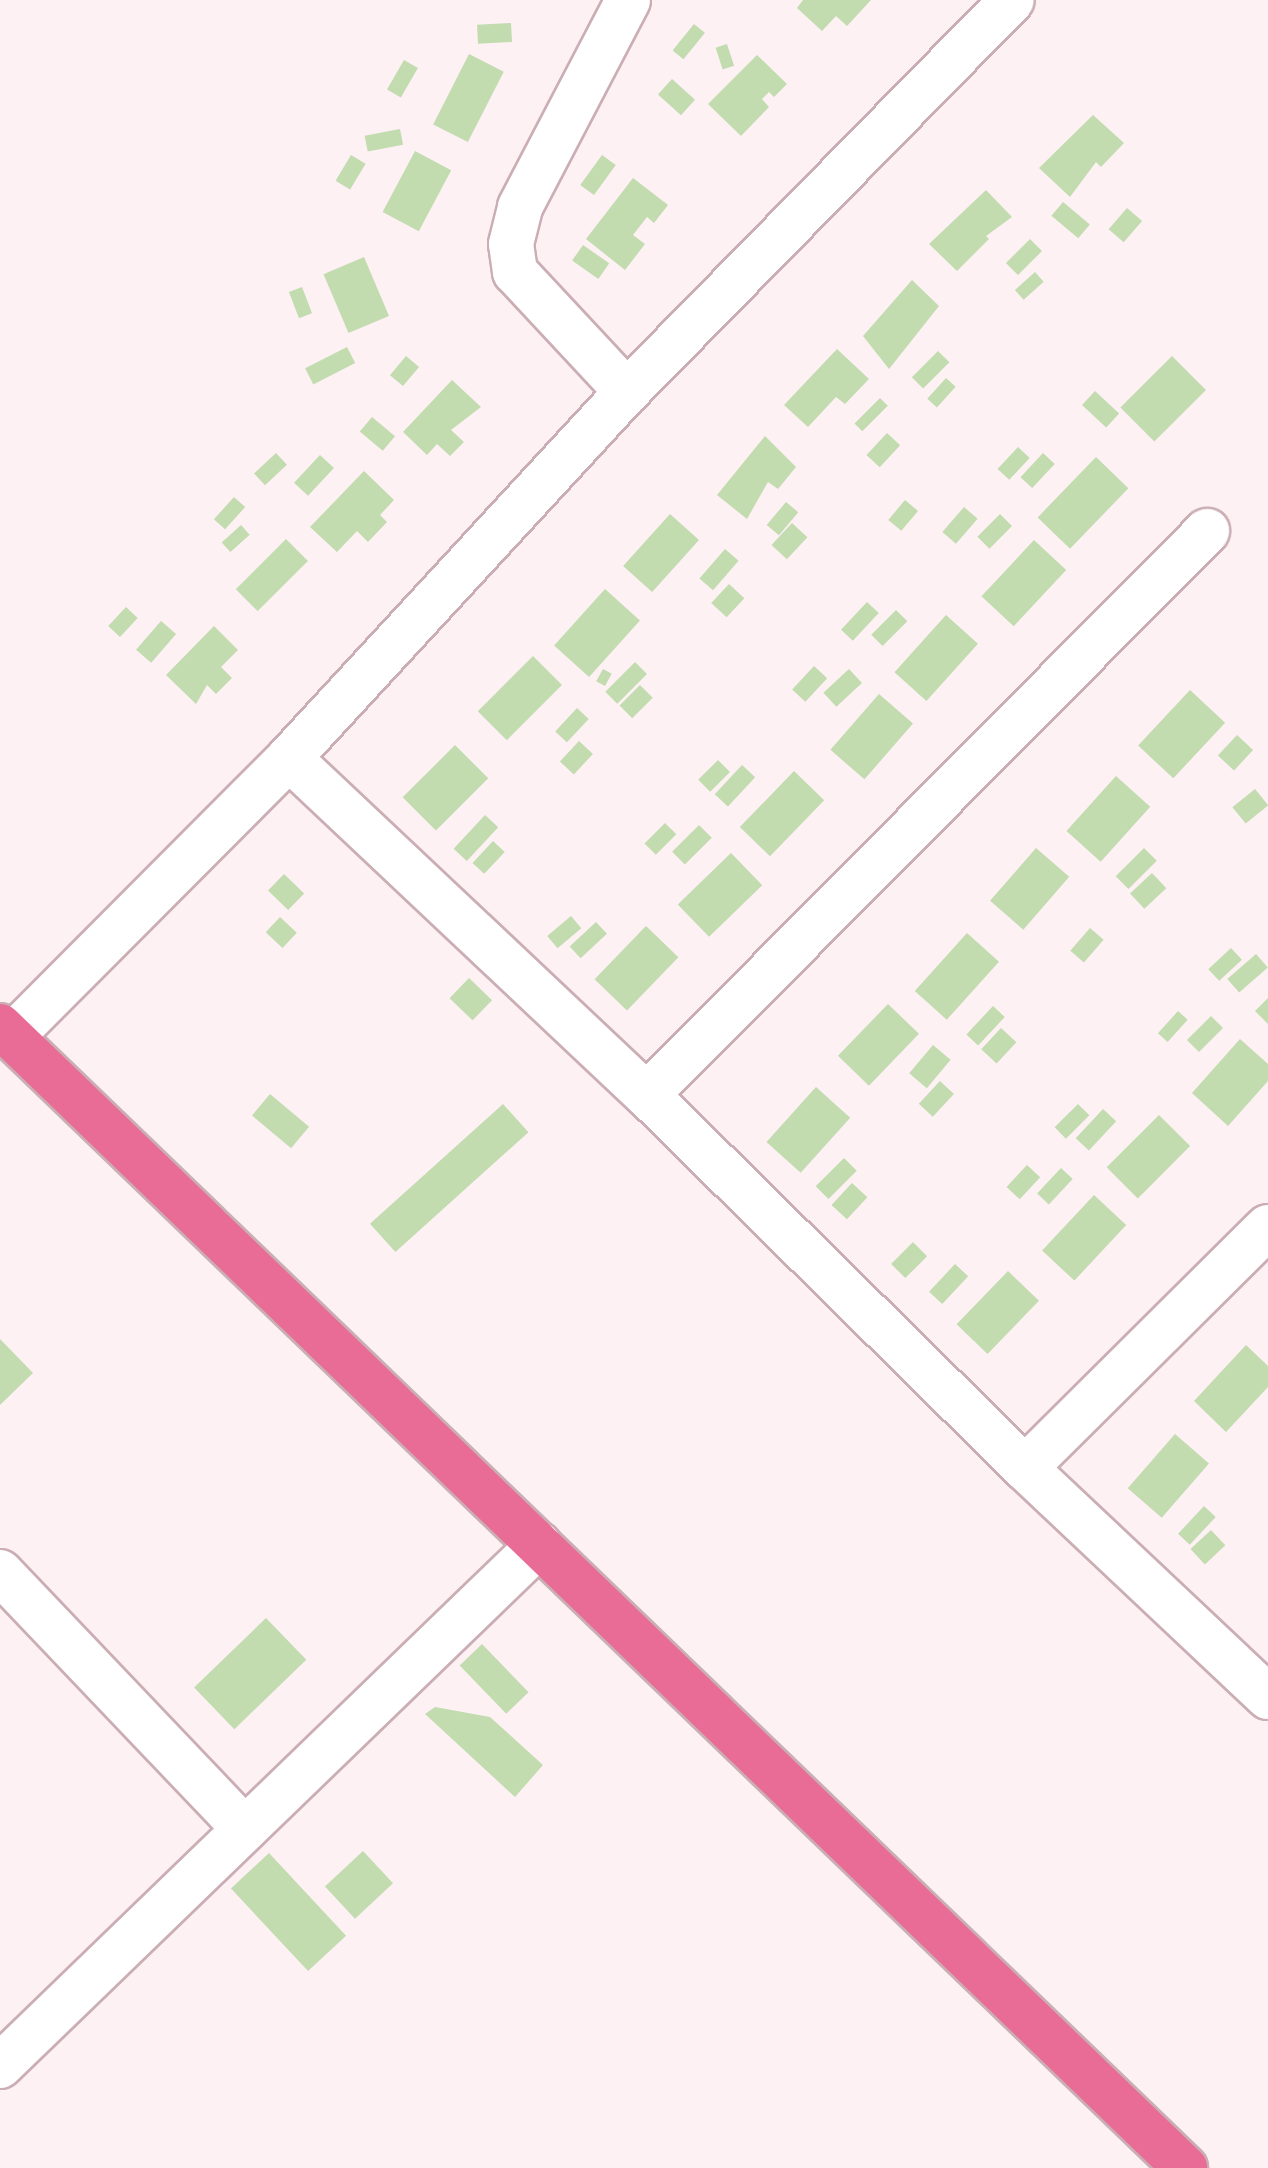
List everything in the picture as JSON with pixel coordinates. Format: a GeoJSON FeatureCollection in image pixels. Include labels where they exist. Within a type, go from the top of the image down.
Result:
{"type":"FeatureCollection","features":[{"type":"Feature","properties":{"kind":"highway"},"geometry":{"type":"LineString","coordinates":[[5,1031],[1185,2168]]}},
{"type":"Feature","properties":{"kind":"street"},"geometry":{"type":"LineString","coordinates":[[627,392],[515,272],[511,244],[520,207],[628,0]]}},
{"type":"Feature","properties":{"kind":"street"},"geometry":{"type":"LineString","coordinates":[[5,1031],[289,758],[627,392],[1012,0]]}},
{"type":"Feature","properties":{"kind":"street"},"geometry":{"type":"LineString","coordinates":[[647,1095],[1207,531]]}},
{"type":"Feature","properties":{"kind":"street"},"geometry":{"type":"LineString","coordinates":[[289,758],[647,1095],[1025,1468],[1268,1697]]}},
{"type":"Feature","properties":{"kind":"street"},"geometry":{"type":"LineString","coordinates":[[1025,1468],[1268,1227]]}},
{"type":"Feature","properties":{"kind":"street"},"geometry":{"type":"LineString","coordinates":[[0,2066],[539,1545]]}},
{"type":"Feature","properties":{"kind":"street"},"geometry":{"type":"LineString","coordinates":[[3,1582],[245,1829]]}},
{"type":"Feature","properties":{"kind":"building"},"geometry":{"type":"Polygon","coordinates":[[[803,0],[871,0],[847,26],[836,16],[822,31],[797,8],[803,0]]]}},
{"type":"Feature","properties":{"kind":"building"},"geometry":{"type":"Polygon","coordinates":[[[511,23],[512,42],[478,44],[477,25],[511,23]]]}},
{"type":"Feature","properties":{"kind":"building"},"geometry":{"type":"Polygon","coordinates":[[[694,24],[705,33],[683,59],[673,50],[694,24]]]}},
{"type":"Feature","properties":{"kind":"building"},"geometry":{"type":"Polygon","coordinates":[[[727,44],[734,66],[723,70],[716,48],[727,44]]]}},
{"type":"Feature","properties":{"kind":"building"},"geometry":{"type":"Polygon","coordinates":[[[469,54],[504,72],[468,142],[433,124],[469,54]]]}},
{"type":"Feature","properties":{"kind":"building"},"geometry":{"type":"Polygon","coordinates":[[[757,55],[787,84],[774,97],[769,92],[762,99],[769,107],[741,136],[708,104],[757,55]]]}},
{"type":"Feature","properties":{"kind":"building"},"geometry":{"type":"Polygon","coordinates":[[[404,60],[418,68],[401,97],[387,89],[404,60]]]}},
{"type":"Feature","properties":{"kind":"building"},"geometry":{"type":"Polygon","coordinates":[[[672,79],[695,100],[681,115],[658,95],[672,79]]]}},
{"type":"Feature","properties":{"kind":"building"},"geometry":{"type":"Polygon","coordinates":[[[1093,115],[1124,143],[1101,167],[1096,162],[1070,197],[1039,168],[1093,115]]]}},
{"type":"Feature","properties":{"kind":"building"},"geometry":{"type":"Polygon","coordinates":[[[400,129],[403,145],[368,152],[365,136],[400,129]]]}},
{"type":"Feature","properties":{"kind":"building"},"geometry":{"type":"Polygon","coordinates":[[[415,151],[451,170],[419,231],[383,212],[415,151]]]}},
{"type":"Feature","properties":{"kind":"building"},"geometry":{"type":"Polygon","coordinates":[[[351,155],[366,164],[350,189],[336,181],[351,155]]]}},
{"type":"Feature","properties":{"kind":"building"},"geometry":{"type":"Polygon","coordinates":[[[602,155],[616,165],[594,195],[580,185],[602,155]]]}},
{"type":"Feature","properties":{"kind":"building"},"geometry":{"type":"Polygon","coordinates":[[[633,178],[668,205],[654,223],[647,217],[633,235],[645,244],[625,270],[586,239],[633,178]]]}},
{"type":"Feature","properties":{"kind":"building"},"geometry":{"type":"Polygon","coordinates":[[[986,190],[1012,217],[986,236],[989,239],[957,271],[929,244],[986,190]]]}},
{"type":"Feature","properties":{"kind":"building"},"geometry":{"type":"Polygon","coordinates":[[[1063,202],[1090,224],[1078,238],[1051,216],[1063,202]]]}},
{"type":"Feature","properties":{"kind":"building"},"geometry":{"type":"Polygon","coordinates":[[[1127,208],[1142,221],[1124,242],[1109,229],[1127,208]]]}},
{"type":"Feature","properties":{"kind":"building"},"geometry":{"type":"Polygon","coordinates":[[[1030,239],[1042,251],[1018,275],[1006,263],[1030,239]]]}},
{"type":"Feature","properties":{"kind":"building"},"geometry":{"type":"Polygon","coordinates":[[[583,245],[609,263],[598,279],[572,261],[583,245]]]}},
{"type":"Feature","properties":{"kind":"building"},"geometry":{"type":"Polygon","coordinates":[[[364,257],[389,316],[349,333],[323,274],[364,257]]]}},
{"type":"Feature","properties":{"kind":"building"},"geometry":{"type":"Polygon","coordinates":[[[1035,272],[1044,282],[1024,300],[1015,290],[1035,272]]]}},
{"type":"Feature","properties":{"kind":"building"},"geometry":{"type":"Polygon","coordinates":[[[912,280],[939,306],[889,369],[863,336],[912,280]]]}},
{"type":"Feature","properties":{"kind":"building"},"geometry":{"type":"Polygon","coordinates":[[[302,287],[312,313],[299,318],[289,292],[302,287]]]}},
{"type":"Feature","properties":{"kind":"building"},"geometry":{"type":"Polygon","coordinates":[[[347,347],[355,363],[313,384],[305,368],[347,347]]]}},
{"type":"Feature","properties":{"kind":"building"},"geometry":{"type":"Polygon","coordinates":[[[837,349],[869,379],[845,404],[836,397],[808,427],[784,405],[837,349]]]}},
{"type":"Feature","properties":{"kind":"building"},"geometry":{"type":"Polygon","coordinates":[[[938,351],[949,362],[923,388],[912,377],[938,351]]]}},
{"type":"Feature","properties":{"kind":"building"},"geometry":{"type":"Polygon","coordinates":[[[406,356],[419,367],[403,386],[390,375],[406,356]]]}},
{"type":"Feature","properties":{"kind":"building"},"geometry":{"type":"Polygon","coordinates":[[[1172,356],[1206,390],[1154,442],[1120,408],[1172,356]]]}},
{"type":"Feature","properties":{"kind":"building"},"geometry":{"type":"Polygon","coordinates":[[[946,378],[956,387],[937,408],[927,399],[946,378]]]}},
{"type":"Feature","properties":{"kind":"building"},"geometry":{"type":"Polygon","coordinates":[[[452,380],[481,407],[451,430],[464,442],[450,456],[437,444],[427,455],[403,432],[452,380]]]}},
{"type":"Feature","properties":{"kind":"building"},"geometry":{"type":"Polygon","coordinates":[[[1095,391],[1119,414],[1106,427],[1082,405],[1095,391]]]}},
{"type":"Feature","properties":{"kind":"building"},"geometry":{"type":"Polygon","coordinates":[[[880,398],[888,406],[862,431],[855,423],[880,398]]]}},
{"type":"Feature","properties":{"kind":"building"},"geometry":{"type":"Polygon","coordinates":[[[372,417],[395,436],[383,451],[360,432],[372,417]]]}},
{"type":"Feature","properties":{"kind":"building"},"geometry":{"type":"Polygon","coordinates":[[[887,433],[900,445],[880,467],[867,455],[887,433]]]}},
{"type":"Feature","properties":{"kind":"building"},"geometry":{"type":"Polygon","coordinates":[[[765,436],[796,467],[778,489],[768,482],[747,519],[717,495],[765,436]]]}},
{"type":"Feature","properties":{"kind":"building"},"geometry":{"type":"Polygon","coordinates":[[[1018,447],[1030,458],[1009,480],[998,469],[1018,447]]]}},
{"type":"Feature","properties":{"kind":"building"},"geometry":{"type":"Polygon","coordinates":[[[276,453],[287,465],[265,485],[254,473],[276,453]]]}},
{"type":"Feature","properties":{"kind":"building"},"geometry":{"type":"Polygon","coordinates":[[[1043,453],[1055,464],[1032,488],[1020,477],[1043,453]]]}},
{"type":"Feature","properties":{"kind":"building"},"geometry":{"type":"Polygon","coordinates":[[[320,455],[334,468],[308,496],[294,483],[320,455]]]}},
{"type":"Feature","properties":{"kind":"building"},"geometry":{"type":"Polygon","coordinates":[[[1096,457],[1128,488],[1070,549],[1038,517],[1096,457]]]}},
{"type":"Feature","properties":{"kind":"building"},"geometry":{"type":"Polygon","coordinates":[[[364,471],[394,500],[380,515],[387,522],[368,542],[357,531],[337,552],[310,527],[364,471]]]}},
{"type":"Feature","properties":{"kind":"building"},"geometry":{"type":"Polygon","coordinates":[[[234,497],[245,507],[225,529],[214,519],[234,497]]]}},
{"type":"Feature","properties":{"kind":"building"},"geometry":{"type":"Polygon","coordinates":[[[905,500],[918,511],[901,531],[888,520],[905,500]]]}},
{"type":"Feature","properties":{"kind":"building"},"geometry":{"type":"Polygon","coordinates":[[[786,502],[798,512],[779,535],[767,525],[786,502]]]}},
{"type":"Feature","properties":{"kind":"building"},"geometry":{"type":"Polygon","coordinates":[[[964,507],[978,519],[956,544],[942,532],[964,507]]]}},
{"type":"Feature","properties":{"kind":"building"},"geometry":{"type":"Polygon","coordinates":[[[670,514],[699,540],[652,592],[623,566],[670,514]]]}},
{"type":"Feature","properties":{"kind":"building"},"geometry":{"type":"Polygon","coordinates":[[[1000,514],[1012,526],[989,549],[977,537],[1000,514]]]}},
{"type":"Feature","properties":{"kind":"building"},"geometry":{"type":"Polygon","coordinates":[[[792,523],[807,537],[787,559],[772,545],[792,523]]]}},
{"type":"Feature","properties":{"kind":"building"},"geometry":{"type":"Polygon","coordinates":[[[241,525],[250,535],[230,552],[222,542],[241,525]]]}},
{"type":"Feature","properties":{"kind":"building"},"geometry":{"type":"Polygon","coordinates":[[[286,539],[308,561],[258,611],[236,589],[286,539]]]}},
{"type":"Feature","properties":{"kind":"building"},"geometry":{"type":"Polygon","coordinates":[[[1034,540],[1066,570],[1014,626],[981,596],[1034,540]]]}},
{"type":"Feature","properties":{"kind":"building"},"geometry":{"type":"Polygon","coordinates":[[[725,549],[739,561],[713,590],[699,578],[725,549]]]}},
{"type":"Feature","properties":{"kind":"building"},"geometry":{"type":"Polygon","coordinates":[[[729,584],[744,598],[727,617],[711,603],[729,584]]]}},
{"type":"Feature","properties":{"kind":"building"},"geometry":{"type":"Polygon","coordinates":[[[605,589],[640,620],[589,677],[554,645],[605,589]]]}},
{"type":"Feature","properties":{"kind":"building"},"geometry":{"type":"Polygon","coordinates":[[[867,602],[879,613],[853,641],[841,630],[867,602]]]}},
{"type":"Feature","properties":{"kind":"building"},"geometry":{"type":"Polygon","coordinates":[[[126,607],[138,618],[120,637],[108,626],[126,607]]]}},
{"type":"Feature","properties":{"kind":"building"},"geometry":{"type":"Polygon","coordinates":[[[896,610],[907,621],[883,646],[871,635],[896,610]]]}},
{"type":"Feature","properties":{"kind":"building"},"geometry":{"type":"Polygon","coordinates":[[[946,615],[978,644],[926,701],[894,672],[946,615]]]}},
{"type":"Feature","properties":{"kind":"building"},"geometry":{"type":"Polygon","coordinates":[[[161,621],[176,634],[151,663],[136,650],[161,621]]]}},
{"type":"Feature","properties":{"kind":"building"},"geometry":{"type":"Polygon","coordinates":[[[214,626],[238,650],[221,667],[232,678],[216,694],[207,685],[196,704],[166,675],[214,626]]]}},
{"type":"Feature","properties":{"kind":"building"},"geometry":{"type":"Polygon","coordinates":[[[533,656],[562,685],[507,740],[478,711],[533,656]]]}},
{"type":"Feature","properties":{"kind":"building"},"geometry":{"type":"Polygon","coordinates":[[[635,662],[647,674],[617,704],[605,692],[635,662]]]}},
{"type":"Feature","properties":{"kind":"building"},"geometry":{"type":"Polygon","coordinates":[[[814,666],[827,678],[805,702],[792,689],[814,666]]]}},
{"type":"Feature","properties":{"kind":"building"},"geometry":{"type":"Polygon","coordinates":[[[603,669],[612,674],[605,686],[596,681],[603,669]]]}},
{"type":"Feature","properties":{"kind":"building"},"geometry":{"type":"Polygon","coordinates":[[[849,669],[862,683],[836,707],[823,693],[849,669]]]}},
{"type":"Feature","properties":{"kind":"building"},"geometry":{"type":"Polygon","coordinates":[[[640,685],[653,698],[632,718],[619,706],[640,685]]]}},
{"type":"Feature","properties":{"kind":"building"},"geometry":{"type":"Polygon","coordinates":[[[1190,690],[1225,723],[1173,778],[1138,746],[1190,690]]]}},
{"type":"Feature","properties":{"kind":"building"},"geometry":{"type":"Polygon","coordinates":[[[879,694],[913,724],[864,779],[830,750],[879,694]]]}},
{"type":"Feature","properties":{"kind":"building"},"geometry":{"type":"Polygon","coordinates":[[[577,708],[589,719],[567,742],[555,731],[577,708]]]}},
{"type":"Feature","properties":{"kind":"building"},"geometry":{"type":"Polygon","coordinates":[[[1237,735],[1253,750],[1234,770],[1218,755],[1237,735]]]}},
{"type":"Feature","properties":{"kind":"building"},"geometry":{"type":"Polygon","coordinates":[[[579,741],[593,754],[574,774],[560,761],[579,741]]]}},
{"type":"Feature","properties":{"kind":"building"},"geometry":{"type":"Polygon","coordinates":[[[455,745],[488,778],[436,831],[403,797],[455,745]]]}},
{"type":"Feature","properties":{"kind":"building"},"geometry":{"type":"Polygon","coordinates":[[[718,760],[730,772],[710,792],[698,780],[718,760]]]}},
{"type":"Feature","properties":{"kind":"building"},"geometry":{"type":"Polygon","coordinates":[[[742,765],[755,777],[728,807],[715,794],[742,765]]]}},
{"type":"Feature","properties":{"kind":"building"},"geometry":{"type":"Polygon","coordinates":[[[794,771],[824,800],[770,856],[740,827],[794,771]]]}},
{"type":"Feature","properties":{"kind":"building"},"geometry":{"type":"Polygon","coordinates":[[[1116,776],[1150,807],[1101,862],[1066,831],[1116,776]]]}},
{"type":"Feature","properties":{"kind":"building"},"geometry":{"type":"Polygon","coordinates":[[[1255,789],[1268,805],[1246,824],[1232,807],[1255,789]]]}},
{"type":"Feature","properties":{"kind":"building"},"geometry":{"type":"Polygon","coordinates":[[[485,815],[498,827],[467,861],[454,849],[485,815]]]}},
{"type":"Feature","properties":{"kind":"building"},"geometry":{"type":"Polygon","coordinates":[[[665,823],[676,834],[656,855],[644,844],[665,823]]]}},
{"type":"Feature","properties":{"kind":"building"},"geometry":{"type":"Polygon","coordinates":[[[699,825],[712,838],[685,865],[672,852],[699,825]]]}},
{"type":"Feature","properties":{"kind":"building"},"geometry":{"type":"Polygon","coordinates":[[[493,841],[505,852],[484,874],[473,863],[493,841]]]}},
{"type":"Feature","properties":{"kind":"building"},"geometry":{"type":"Polygon","coordinates":[[[1036,848],[1069,877],[1023,930],[990,901],[1036,848]]]}},
{"type":"Feature","properties":{"kind":"building"},"geometry":{"type":"Polygon","coordinates":[[[1144,848],[1157,861],[1128,889],[1116,876],[1144,848]]]}},
{"type":"Feature","properties":{"kind":"building"},"geometry":{"type":"Polygon","coordinates":[[[731,853],[762,885],[709,937],[678,904],[731,853]]]}},
{"type":"Feature","properties":{"kind":"building"},"geometry":{"type":"Polygon","coordinates":[[[1152,873],[1166,888],[1144,909],[1130,893],[1152,873]]]}},
{"type":"Feature","properties":{"kind":"building"},"geometry":{"type":"Polygon","coordinates":[[[284,874],[304,893],[288,910],[268,891],[284,874]]]}},
{"type":"Feature","properties":{"kind":"building"},"geometry":{"type":"Polygon","coordinates":[[[571,916],[581,928],[558,948],[547,936],[571,916]]]}},
{"type":"Feature","properties":{"kind":"building"},"geometry":{"type":"Polygon","coordinates":[[[280,917],[297,933],[282,948],[266,932],[280,917]]]}},
{"type":"Feature","properties":{"kind":"building"},"geometry":{"type":"Polygon","coordinates":[[[596,922],[607,934],[581,958],[570,947],[596,922]]]}},
{"type":"Feature","properties":{"kind":"building"},"geometry":{"type":"Polygon","coordinates":[[[646,926],[678,957],[627,1010],[595,979],[646,926]]]}},
{"type":"Feature","properties":{"kind":"building"},"geometry":{"type":"Polygon","coordinates":[[[1090,928],[1104,940],[1084,962],[1070,951],[1090,928]]]}},
{"type":"Feature","properties":{"kind":"building"},"geometry":{"type":"Polygon","coordinates":[[[967,933],[999,962],[947,1020],[915,991],[967,933]]]}},
{"type":"Feature","properties":{"kind":"building"},"geometry":{"type":"Polygon","coordinates":[[[1231,948],[1242,960],[1219,981],[1208,969],[1231,948]]]}},
{"type":"Feature","properties":{"kind":"building"},"geometry":{"type":"Polygon","coordinates":[[[1256,954],[1268,968],[1239,993],[1227,979],[1256,954]]]}},
{"type":"Feature","properties":{"kind":"building"},"geometry":{"type":"Polygon","coordinates":[[[469,978],[492,1000],[473,1020],[450,998],[469,978]]]}},
{"type":"Feature","properties":{"kind":"building"},"geometry":{"type":"Polygon","coordinates":[[[1268,998],[1268,1024],[1255,1011],[1268,998]]]}},
{"type":"Feature","properties":{"kind":"building"},"geometry":{"type":"Polygon","coordinates":[[[888,1004],[919,1034],[869,1086],[838,1056],[888,1004]]]}},
{"type":"Feature","properties":{"kind":"building"},"geometry":{"type":"Polygon","coordinates":[[[993,1006],[1005,1017],[978,1045],[966,1035],[993,1006]]]}},
{"type":"Feature","properties":{"kind":"building"},"geometry":{"type":"Polygon","coordinates":[[[1178,1011],[1188,1020],[1168,1042],[1158,1033],[1178,1011]]]}},
{"type":"Feature","properties":{"kind":"building"},"geometry":{"type":"Polygon","coordinates":[[[1211,1016],[1223,1028],[1199,1052],[1187,1040],[1211,1016]]]}},
{"type":"Feature","properties":{"kind":"building"},"geometry":{"type":"Polygon","coordinates":[[[1001,1028],[1016,1042],[997,1064],[981,1049],[1001,1028]]]}},
{"type":"Feature","properties":{"kind":"building"},"geometry":{"type":"Polygon","coordinates":[[[1240,1039],[1268,1064],[1268,1081],[1228,1126],[1192,1093],[1240,1039]]]}},
{"type":"Feature","properties":{"kind":"building"},"geometry":{"type":"Polygon","coordinates":[[[933,1045],[951,1060],[927,1088],[909,1073],[933,1045]]]}},
{"type":"Feature","properties":{"kind":"building"},"geometry":{"type":"Polygon","coordinates":[[[940,1081],[954,1094],[933,1117],[919,1104],[940,1081]]]}},
{"type":"Feature","properties":{"kind":"building"},"geometry":{"type":"Polygon","coordinates":[[[816,1087],[850,1118],[801,1173],[766,1142],[816,1087]]]}},
{"type":"Feature","properties":{"kind":"building"},"geometry":{"type":"Polygon","coordinates":[[[270,1094],[309,1127],[291,1148],[252,1115],[270,1094]]]}},
{"type":"Feature","properties":{"kind":"building"},"geometry":{"type":"Polygon","coordinates":[[[503,1104],[528,1132],[395,1252],[370,1224],[503,1104]]]}},
{"type":"Feature","properties":{"kind":"building"},"geometry":{"type":"Polygon","coordinates":[[[1078,1104],[1089,1115],[1066,1139],[1055,1127],[1078,1104]]]}},
{"type":"Feature","properties":{"kind":"building"},"geometry":{"type":"Polygon","coordinates":[[[1103,1109],[1116,1121],[1089,1151],[1076,1138],[1103,1109]]]}},
{"type":"Feature","properties":{"kind":"building"},"geometry":{"type":"Polygon","coordinates":[[[1159,1115],[1190,1146],[1138,1198],[1107,1167],[1159,1115]]]}},
{"type":"Feature","properties":{"kind":"building"},"geometry":{"type":"Polygon","coordinates":[[[844,1158],[857,1171],[828,1199],[816,1186],[844,1158]]]}},
{"type":"Feature","properties":{"kind":"building"},"geometry":{"type":"Polygon","coordinates":[[[1027,1165],[1040,1177],[1020,1199],[1007,1187],[1027,1165]]]}},
{"type":"Feature","properties":{"kind":"building"},"geometry":{"type":"Polygon","coordinates":[[[1061,1168],[1073,1179],[1049,1205],[1037,1194],[1061,1168]]]}},
{"type":"Feature","properties":{"kind":"building"},"geometry":{"type":"Polygon","coordinates":[[[852,1183],[867,1197],[847,1219],[832,1205],[852,1183]]]}},
{"type":"Feature","properties":{"kind":"building"},"geometry":{"type":"Polygon","coordinates":[[[1094,1195],[1126,1225],[1074,1281],[1042,1251],[1094,1195]]]}},
{"type":"Feature","properties":{"kind":"building"},"geometry":{"type":"Polygon","coordinates":[[[913,1242],[927,1256],[905,1278],[891,1264],[913,1242]]]}},
{"type":"Feature","properties":{"kind":"building"},"geometry":{"type":"Polygon","coordinates":[[[955,1264],[968,1276],[942,1304],[929,1292],[955,1264]]]}},
{"type":"Feature","properties":{"kind":"building"},"geometry":{"type":"Polygon","coordinates":[[[1008,1271],[1039,1301],[988,1354],[957,1324],[1008,1271]]]}},
{"type":"Feature","properties":{"kind":"building"},"geometry":{"type":"Polygon","coordinates":[[[0,1339],[33,1373],[0,1405],[0,1339]]]}},
{"type":"Feature","properties":{"kind":"building"},"geometry":{"type":"Polygon","coordinates":[[[1246,1345],[1268,1366],[1268,1387],[1226,1432],[1194,1401],[1246,1345]]]}},
{"type":"Feature","properties":{"kind":"building"},"geometry":{"type":"Polygon","coordinates":[[[1175,1434],[1209,1464],[1162,1518],[1128,1488],[1175,1434]]]}},
{"type":"Feature","properties":{"kind":"building"},"geometry":{"type":"Polygon","coordinates":[[[1204,1506],[1216,1517],[1190,1545],[1178,1534],[1204,1506]]]}},
{"type":"Feature","properties":{"kind":"building"},"geometry":{"type":"Polygon","coordinates":[[[1211,1530],[1225,1545],[1205,1564],[1191,1549],[1211,1530]]]}},
{"type":"Feature","properties":{"kind":"building"},"geometry":{"type":"Polygon","coordinates":[[[266,1618],[306,1660],[234,1729],[194,1687],[266,1618]]]}},
{"type":"Feature","properties":{"kind":"building"},"geometry":{"type":"Polygon","coordinates":[[[482,1644],[529,1692],[506,1714],[460,1666],[482,1644]]]}},
{"type":"Feature","properties":{"kind":"building"},"geometry":{"type":"Polygon","coordinates":[[[435,1707],[490,1717],[543,1765],[515,1797],[425,1714],[435,1707]]]}},
{"type":"Feature","properties":{"kind":"building"},"geometry":{"type":"Polygon","coordinates":[[[363,1851],[393,1883],[355,1919],[325,1886],[363,1851]]]}},
{"type":"Feature","properties":{"kind":"building"},"geometry":{"type":"Polygon","coordinates":[[[269,1853],[346,1936],[308,1971],[231,1888],[269,1853]]]}}]}
